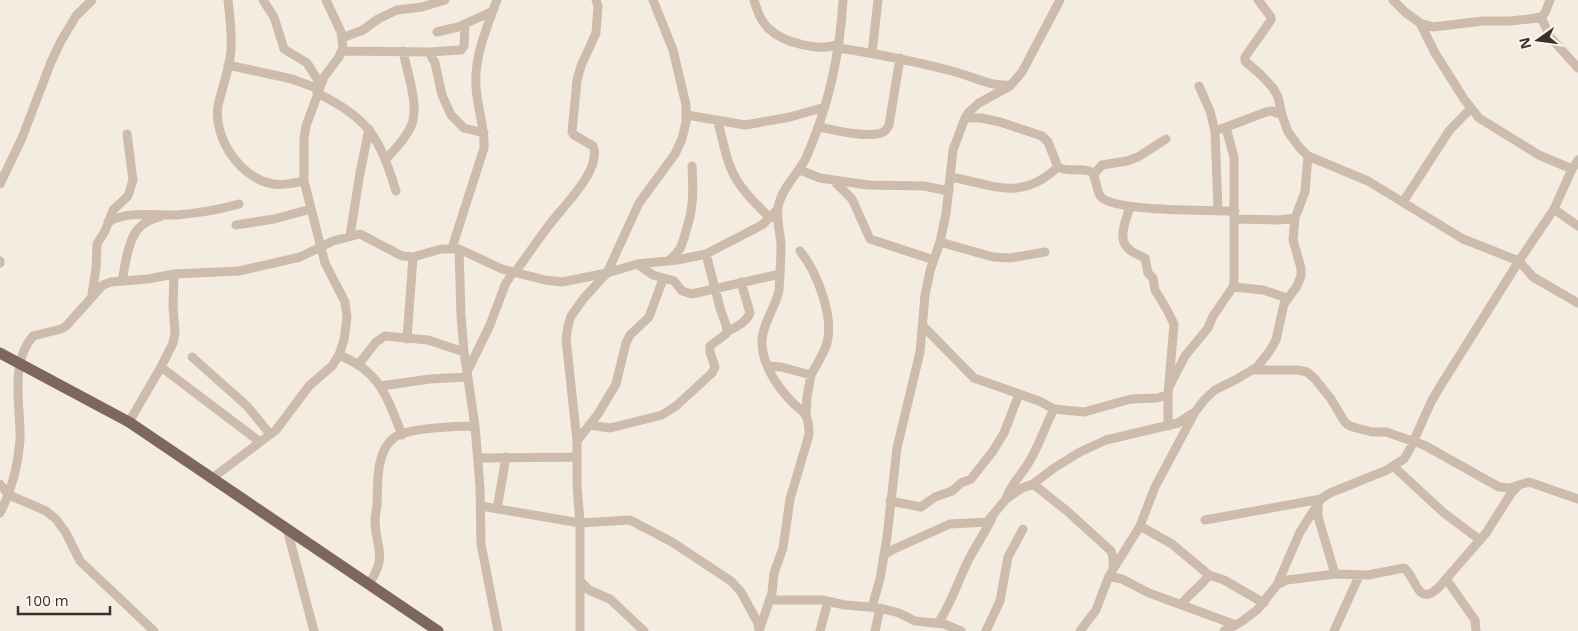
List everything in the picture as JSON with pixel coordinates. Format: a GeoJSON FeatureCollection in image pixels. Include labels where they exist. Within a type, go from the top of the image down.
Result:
{"type":"FeatureCollection","features":[{"type":"Feature","properties":{"kind":"main road"},"geometry":{"type":"LineString","coordinates":[[0,353],[129,422],[438,631]]}},
{"type":"Feature","properties":{"kind":"street"},"geometry":{"type":"LineString","coordinates":[[0,184],[22,138],[61,41],[76,16],[92,0]]}},
{"type":"Feature","properties":{"kind":"street"},"geometry":{"type":"LineString","coordinates":[[228,0],[232,34],[228,65],[218,109],[221,136],[226,148],[236,161],[252,175],[266,182],[275,184],[304,181]]}},
{"type":"Feature","properties":{"kind":"street"},"geometry":{"type":"LineString","coordinates":[[263,0],[274,18],[284,49],[307,64],[319,89]]}},
{"type":"Feature","properties":{"kind":"street"},"geometry":{"type":"LineString","coordinates":[[211,478],[260,442],[287,418],[309,386],[332,366],[339,356],[347,330],[345,302],[325,263],[304,181],[304,138],[306,126],[324,77],[342,51],[342,38],[326,0]]}},
{"type":"Feature","properties":{"kind":"street"},"geometry":{"type":"LineString","coordinates":[[497,0],[478,59],[476,72],[477,100],[484,133],[484,148],[455,248],[464,352],[478,458],[481,544],[498,631]]}},
{"type":"Feature","properties":{"kind":"street"},"geometry":{"type":"LineString","coordinates":[[467,375],[484,340],[505,285],[550,223],[576,192],[594,158],[594,146],[572,132],[577,80],[581,66],[596,33],[598,6],[596,0]]}},
{"type":"Feature","properties":{"kind":"street"},"geometry":{"type":"LineString","coordinates":[[580,631],[580,523],[577,485],[577,441],[566,339],[568,326],[576,308],[606,273],[638,203],[675,154],[682,139],[687,115],[682,85],[673,50],[653,0]]}},
{"type":"Feature","properties":{"kind":"street"},"geometry":{"type":"LineString","coordinates":[[754,0],[760,18],[768,29],[794,43],[839,46],[955,71],[995,85],[1011,84]]}},
{"type":"Feature","properties":{"kind":"street"},"geometry":{"type":"LineString","coordinates":[[0,513],[9,495],[20,439],[19,364],[24,349],[33,336],[66,326],[103,285],[174,274],[239,271],[300,257],[320,247],[360,234],[396,254],[413,257],[442,249],[455,248],[514,272],[545,280],[562,282],[606,273],[637,264],[689,258],[706,254],[762,225],[777,210],[783,191],[800,170],[819,127],[839,46],[843,0]]}},
{"type":"Feature","properties":{"kind":"street"},"geometry":{"type":"LineString","coordinates":[[872,53],[878,0]]}},
{"type":"Feature","properties":{"kind":"street"},"geometry":{"type":"LineString","coordinates":[[875,631],[876,608],[887,537],[896,448],[917,368],[925,295],[940,242],[949,191],[953,150],[965,118],[972,108],[1011,84],[1022,72],[1060,0]]}},
{"type":"Feature","properties":{"kind":"street"},"geometry":{"type":"LineString","coordinates":[[1258,0],[1271,17],[1271,20],[1244,60],[1273,88],[1278,98],[1282,115],[1294,141],[1308,156],[1368,181],[1463,238],[1519,261],[1533,277],[1578,303]]}},
{"type":"Feature","properties":{"kind":"street"},"geometry":{"type":"LineString","coordinates":[[1393,0],[1420,23],[1430,27],[1541,17],[1545,14],[1550,0]]}},
{"type":"Feature","properties":{"kind":"street"},"geometry":{"type":"LineString","coordinates":[[342,38],[363,30],[378,19],[397,10],[422,7],[439,1]]}},
{"type":"Feature","properties":{"kind":"street"},"geometry":{"type":"LineString","coordinates":[[437,32],[466,24],[493,11]]}},
{"type":"Feature","properties":{"kind":"street"},"geometry":{"type":"LineString","coordinates":[[1541,17],[1550,37],[1578,68]]}},
{"type":"Feature","properties":{"kind":"street"},"geometry":{"type":"LineString","coordinates":[[1420,23],[1435,53],[1479,118],[1539,155],[1572,169]]}},
{"type":"Feature","properties":{"kind":"street"},"geometry":{"type":"LineString","coordinates":[[342,51],[430,52],[461,50],[464,46],[466,24]]}},
{"type":"Feature","properties":{"kind":"street"},"geometry":{"type":"LineString","coordinates":[[386,159],[412,125],[414,115],[414,98],[403,51]]}},
{"type":"Feature","properties":{"kind":"street"},"geometry":{"type":"LineString","coordinates":[[430,52],[435,63],[442,95],[451,115],[464,128],[484,133]]}},
{"type":"Feature","properties":{"kind":"street"},"geometry":{"type":"LineString","coordinates":[[819,127],[851,133],[872,134],[883,132],[889,125],[900,58]]}},
{"type":"Feature","properties":{"kind":"street"},"geometry":{"type":"LineString","coordinates":[[228,65],[292,79],[319,89],[369,129],[386,159],[396,191]]}},
{"type":"Feature","properties":{"kind":"street"},"geometry":{"type":"LineString","coordinates":[[1199,86],[1210,111],[1215,131],[1218,210]]}},
{"type":"Feature","properties":{"kind":"street"},"geometry":{"type":"LineString","coordinates":[[687,115],[751,124],[790,117],[825,107]]}},
{"type":"Feature","properties":{"kind":"street"},"geometry":{"type":"LineString","coordinates":[[1403,202],[1449,130],[1471,108]]}},
{"type":"Feature","properties":{"kind":"street"},"geometry":{"type":"LineString","coordinates":[[1215,131],[1266,112],[1272,111],[1282,115]]}},
{"type":"Feature","properties":{"kind":"street"},"geometry":{"type":"LineString","coordinates":[[965,118],[981,118],[1000,122],[1042,136],[1048,142],[1058,167],[1064,170],[1083,169],[1094,174],[1101,196],[1104,199],[1130,207],[1218,210],[1235,215],[1279,220],[1295,218]]}},
{"type":"Feature","properties":{"kind":"street"},"geometry":{"type":"LineString","coordinates":[[717,120],[734,175],[747,194],[770,218]]}},
{"type":"Feature","properties":{"kind":"street"},"geometry":{"type":"LineString","coordinates":[[923,326],[961,363],[971,376],[1054,409],[1084,412],[1131,399],[1157,398],[1168,391],[1185,356],[1208,328],[1233,287],[1234,156],[1226,128]]}},
{"type":"Feature","properties":{"kind":"street"},"geometry":{"type":"LineString","coordinates":[[350,236],[369,129]]}},
{"type":"Feature","properties":{"kind":"street"},"geometry":{"type":"LineString","coordinates":[[91,298],[96,268],[96,248],[113,210],[128,196],[133,180],[127,134]]}},
{"type":"Feature","properties":{"kind":"street"},"geometry":{"type":"LineString","coordinates":[[1094,174],[1102,165],[1138,157],[1166,139]]}},
{"type":"Feature","properties":{"kind":"street"},"geometry":{"type":"LineString","coordinates":[[1080,631],[1096,610],[1111,573],[1140,526],[1155,487],[1195,412],[1205,399],[1216,390],[1254,370],[1264,359],[1276,340],[1280,316],[1287,298],[1297,286],[1301,276],[1293,240],[1295,218],[1305,192],[1308,156]]}},
{"type":"Feature","properties":{"kind":"street"},"geometry":{"type":"LineString","coordinates":[[1224,631],[1236,625],[1264,603],[1277,585],[1300,532],[1319,501],[1330,493],[1393,466],[1404,458],[1436,394],[1519,261],[1554,209],[1578,160]]}},
{"type":"Feature","properties":{"kind":"street"},"geometry":{"type":"LineString","coordinates":[[668,261],[684,242],[693,206],[692,166]]}},
{"type":"Feature","properties":{"kind":"street"},"geometry":{"type":"LineString","coordinates":[[950,177],[1008,189],[1044,180],[1058,167]]}},
{"type":"Feature","properties":{"kind":"street"},"geometry":{"type":"LineString","coordinates":[[800,170],[815,177],[833,180],[868,184],[924,186],[949,191]]}},
{"type":"Feature","properties":{"kind":"street"},"geometry":{"type":"LineString","coordinates":[[833,180],[852,199],[870,240],[934,260]]}},
{"type":"Feature","properties":{"kind":"street"},"geometry":{"type":"LineString","coordinates":[[108,222],[129,215],[205,212],[239,204]]}},
{"type":"Feature","properties":{"kind":"street"},"geometry":{"type":"LineString","coordinates":[[1130,207],[1123,228],[1124,240],[1130,250],[1145,258],[1148,273],[1153,278],[1155,290],[1174,324],[1168,391],[1168,426]]}},
{"type":"Feature","properties":{"kind":"street"},"geometry":{"type":"LineString","coordinates":[[236,225],[274,220],[311,209]]}},
{"type":"Feature","properties":{"kind":"street"},"geometry":{"type":"LineString","coordinates":[[1554,209],[1578,226]]}},
{"type":"Feature","properties":{"kind":"street"},"geometry":{"type":"LineString","coordinates":[[777,210],[781,244],[780,274],[774,308],[762,336],[763,350],[768,366],[782,391],[806,415]]}},
{"type":"Feature","properties":{"kind":"street"},"geometry":{"type":"LineString","coordinates":[[122,281],[136,231],[145,224],[164,215]]}},
{"type":"Feature","properties":{"kind":"street"},"geometry":{"type":"LineString","coordinates":[[940,242],[992,257],[1010,258],[1045,252]]}},
{"type":"Feature","properties":{"kind":"street"},"geometry":{"type":"LineString","coordinates":[[759,630],[770,600],[774,573],[783,548],[790,499],[809,435],[806,415],[811,375],[827,342],[826,310],[815,277],[800,251]]}},
{"type":"Feature","properties":{"kind":"street"},"geometry":{"type":"LineString","coordinates":[[706,254],[727,332]]}},
{"type":"Feature","properties":{"kind":"street"},"geometry":{"type":"LineString","coordinates":[[407,339],[413,257]]}},
{"type":"Feature","properties":{"kind":"street"},"geometry":{"type":"LineString","coordinates":[[637,264],[663,280],[674,282],[686,293],[696,293],[780,274]]}},
{"type":"Feature","properties":{"kind":"street"},"geometry":{"type":"LineString","coordinates":[[129,422],[161,368],[173,343],[176,333],[173,306],[174,274]]}},
{"type":"Feature","properties":{"kind":"street"},"geometry":{"type":"LineString","coordinates":[[577,441],[616,384],[630,335],[649,317],[663,280]]}},
{"type":"Feature","properties":{"kind":"street"},"geometry":{"type":"LineString","coordinates":[[589,425],[602,428],[617,426],[662,415],[676,406],[712,373],[715,367],[710,346],[742,323],[750,313],[741,282]]}},
{"type":"Feature","properties":{"kind":"street"},"geometry":{"type":"LineString","coordinates":[[1233,287],[1263,290],[1287,298]]}},
{"type":"Feature","properties":{"kind":"street"},"geometry":{"type":"LineString","coordinates":[[358,365],[382,336],[428,340],[464,352]]}},
{"type":"Feature","properties":{"kind":"street"},"geometry":{"type":"LineString","coordinates":[[339,356],[358,365],[381,386],[402,434]]}},
{"type":"Feature","properties":{"kind":"street"},"geometry":{"type":"LineString","coordinates":[[192,357],[247,406],[270,434]]}},
{"type":"Feature","properties":{"kind":"street"},"geometry":{"type":"LineString","coordinates":[[768,366],[781,367],[811,375]]}},
{"type":"Feature","properties":{"kind":"street"},"geometry":{"type":"LineString","coordinates":[[161,368],[260,442]]}},
{"type":"Feature","properties":{"kind":"street"},"geometry":{"type":"LineString","coordinates":[[1254,370],[1298,370],[1307,372],[1331,399],[1344,421],[1353,428],[1372,432],[1386,432],[1424,445],[1458,462],[1499,487],[1510,488],[1529,482],[1578,499]]}},
{"type":"Feature","properties":{"kind":"street"},"geometry":{"type":"LineString","coordinates":[[381,386],[467,375]]}},
{"type":"Feature","properties":{"kind":"street"},"geometry":{"type":"LineString","coordinates":[[890,501],[921,506],[935,497],[952,492],[961,482],[971,479],[993,451],[1004,433],[1019,394]]}},
{"type":"Feature","properties":{"kind":"street"},"geometry":{"type":"LineString","coordinates":[[1006,499],[1010,488],[1034,452],[1054,409]]}},
{"type":"Feature","properties":{"kind":"street"},"geometry":{"type":"LineString","coordinates":[[938,623],[999,505],[1006,499],[1099,442],[1178,423],[1195,412]]}},
{"type":"Feature","properties":{"kind":"street"},"geometry":{"type":"LineString","coordinates":[[369,584],[375,576],[380,557],[375,521],[379,465],[392,441],[395,437],[402,434],[436,428],[475,426]]}},
{"type":"Feature","properties":{"kind":"street"},"geometry":{"type":"LineString","coordinates":[[497,509],[506,457]]}},
{"type":"Feature","properties":{"kind":"street"},"geometry":{"type":"LineString","coordinates":[[478,458],[577,457]]}},
{"type":"Feature","properties":{"kind":"street"},"geometry":{"type":"LineString","coordinates":[[1393,466],[1444,513],[1480,540]]}},
{"type":"Feature","properties":{"kind":"street"},"geometry":{"type":"LineString","coordinates":[[0,484],[9,495],[46,511],[56,519],[66,532],[80,561],[154,631]]}},
{"type":"Feature","properties":{"kind":"street"},"geometry":{"type":"LineString","coordinates":[[1033,484],[1112,551],[1114,557],[1111,573]]}},
{"type":"Feature","properties":{"kind":"street"},"geometry":{"type":"LineString","coordinates":[[1277,585],[1287,580],[1335,574],[1359,576],[1404,568],[1409,571],[1420,592],[1428,594],[1435,592],[1480,540],[1512,492],[1519,485]]}},
{"type":"Feature","properties":{"kind":"street"},"geometry":{"type":"LineString","coordinates":[[1205,520],[1319,501]]}},
{"type":"Feature","properties":{"kind":"street"},"geometry":{"type":"LineString","coordinates":[[1319,501],[1318,517],[1335,574]]}},
{"type":"Feature","properties":{"kind":"street"},"geometry":{"type":"LineString","coordinates":[[481,506],[580,523],[627,519],[664,538],[731,581],[741,592],[758,623],[759,630]]}},
{"type":"Feature","properties":{"kind":"street"},"geometry":{"type":"LineString","coordinates":[[884,555],[950,524],[983,523],[992,518]]}},
{"type":"Feature","properties":{"kind":"street"},"geometry":{"type":"LineString","coordinates":[[1140,526],[1172,544],[1209,575],[1224,580],[1264,603]]}},
{"type":"Feature","properties":{"kind":"street"},"geometry":{"type":"LineString","coordinates":[[287,528],[314,631]]}},
{"type":"Feature","properties":{"kind":"street"},"geometry":{"type":"LineString","coordinates":[[986,631],[1000,601],[1008,557],[1023,529]]}},
{"type":"Feature","properties":{"kind":"street"},"geometry":{"type":"LineString","coordinates":[[1111,573],[1149,593],[1236,625]]}},
{"type":"Feature","properties":{"kind":"street"},"geometry":{"type":"LineString","coordinates":[[1181,605],[1188,595],[1209,575]]}},
{"type":"Feature","properties":{"kind":"street"},"geometry":{"type":"LineString","coordinates":[[1334,631],[1359,576]]}},
{"type":"Feature","properties":{"kind":"street"},"geometry":{"type":"LineString","coordinates":[[1446,578],[1475,620],[1476,631]]}},
{"type":"Feature","properties":{"kind":"street"},"geometry":{"type":"LineString","coordinates":[[580,580],[589,590],[610,599],[644,631]]}},
{"type":"Feature","properties":{"kind":"street"},"geometry":{"type":"LineString","coordinates":[[770,600],[813,600],[876,608],[899,613],[915,620],[952,626],[961,631]]}},
{"type":"Feature","properties":{"kind":"street"},"geometry":{"type":"LineString","coordinates":[[820,631],[828,602]]}}]}
